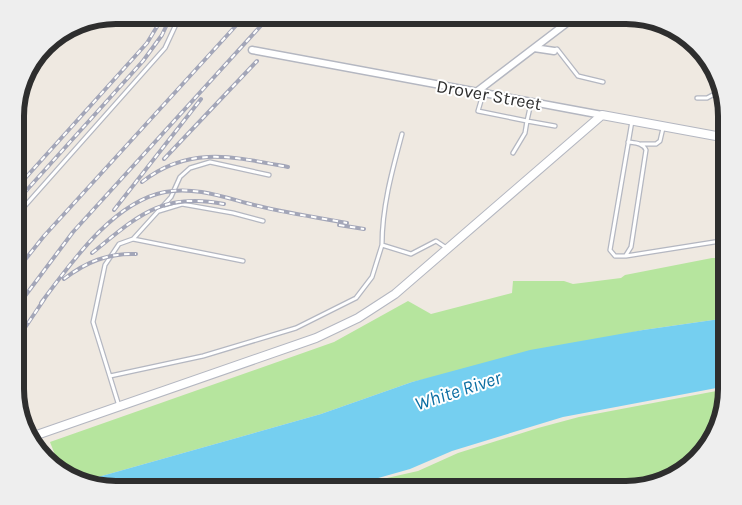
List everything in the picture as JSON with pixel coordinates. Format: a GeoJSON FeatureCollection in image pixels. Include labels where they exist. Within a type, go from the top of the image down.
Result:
{"type":"FeatureCollection","features":[{"type":"Feature","properties":{"kind":"street"},"geometry":{"type":"LineString","coordinates":[[479,93],[566,24]]}},
{"type":"Feature","properties":{"kind":"street"},"geometry":{"type":"LineString","coordinates":[[534,48],[554,50]]}},
{"type":"Feature","properties":{"kind":"street","name":"Drover Street"},"geometry":{"type":"LineString","coordinates":[[252,50],[718,136]]}},
{"type":"Feature","properties":{"kind":"street"},"geometry":{"type":"LineString","coordinates":[[36,435],[316,338],[371,310],[390,297],[602,115]]}},
{"type":"Feature","properties":{"kind":"lane"},"geometry":{"type":"LineString","coordinates":[[24,207],[165,48],[176,24]]}},
{"type":"Feature","properties":{"kind":"lane"},"geometry":{"type":"LineString","coordinates":[[554,50],[557,49],[578,76],[603,82]]}},
{"type":"Feature","properties":{"kind":"lane"},"geometry":{"type":"LineString","coordinates":[[479,93],[478,111],[555,126]]}},
{"type":"Feature","properties":{"kind":"lane"},"geometry":{"type":"LineString","coordinates":[[698,98],[707,98],[715,94]]}},
{"type":"Feature","properties":{"kind":"lane"},"geometry":{"type":"LineString","coordinates":[[513,153],[525,133],[531,102]]}},
{"type":"Feature","properties":{"kind":"lane"},"geometry":{"type":"LineString","coordinates":[[632,120],[610,250],[615,256],[626,256],[718,241]]}},
{"type":"Feature","properties":{"kind":"lane"},"geometry":{"type":"LineString","coordinates":[[628,142],[656,144],[660,141],[663,126]]}},
{"type":"Feature","properties":{"kind":"lane"},"geometry":{"type":"LineString","coordinates":[[110,376],[203,356],[296,328],[356,298],[372,276],[382,245],[382,221],[402,134]]}},
{"type":"Feature","properties":{"kind":"lane"},"geometry":{"type":"LineString","coordinates":[[626,256],[631,247],[646,150],[640,144]]}},
{"type":"Feature","properties":{"kind":"lane"},"geometry":{"type":"LineString","coordinates":[[119,406],[93,322],[104,265],[120,244],[133,239],[171,197],[180,177],[190,168],[210,162],[269,175]]}},
{"type":"Feature","properties":{"kind":"lane"},"geometry":{"type":"LineString","coordinates":[[158,211],[182,204],[233,213],[263,221]]}},
{"type":"Feature","properties":{"kind":"lane"},"geometry":{"type":"LineString","coordinates":[[133,239],[243,261]]}},
{"type":"Feature","properties":{"kind":"lane"},"geometry":{"type":"LineString","coordinates":[[382,245],[411,254],[436,241],[448,248]]}},
{"type":"Feature","properties":{"kind":"green space"},"geometry":{"type":"Polygon","coordinates":[[[718,258],[718,319],[643,330],[412,382],[321,414],[94,478],[75,472],[56,460],[50,442],[334,342],[408,301],[431,314],[512,293],[513,281],[564,281],[573,284],[621,278],[625,275],[718,258]]]}},
{"type":"Feature","properties":{"kind":"green space"},"geometry":{"type":"Polygon","coordinates":[[[718,391],[716,408],[709,430],[696,450],[678,466],[667,472],[645,479],[633,481],[378,481],[418,471],[458,453],[579,417],[718,391]]]}},
{"type":"Feature","properties":{"kind":"water","name":"White River"},"geometry":{"type":"Polygon","coordinates":[[[718,319],[718,388],[563,417],[452,451],[410,469],[368,481],[115,481],[94,478],[321,414],[412,382],[530,350],[643,330],[718,319]]]}},
{"type":"Feature","properties":{"kind":"railway"},"geometry":{"type":"LineString","coordinates":[[24,179],[147,43],[159,24]]}},
{"type":"Feature","properties":{"kind":"railway"},"geometry":{"type":"LineString","coordinates":[[24,193],[143,61],[162,35],[167,24]]}},
{"type":"Feature","properties":{"kind":"railway"},"geometry":{"type":"LineString","coordinates":[[24,261],[44,236],[237,24]]}},
{"type":"Feature","properties":{"kind":"railway"},"geometry":{"type":"LineString","coordinates":[[24,297],[73,232],[262,24]]}},
{"type":"Feature","properties":{"kind":"railway"},"geometry":{"type":"LineString","coordinates":[[164,159],[257,61]]}},
{"type":"Feature","properties":{"kind":"railway"},"geometry":{"type":"LineString","coordinates":[[114,210],[201,99]]}},
{"type":"Feature","properties":{"kind":"railway"},"geometry":{"type":"LineString","coordinates":[[142,182],[160,170],[195,158],[231,158],[288,167]]}},
{"type":"Feature","properties":{"kind":"railway"},"geometry":{"type":"LineString","coordinates":[[41,303],[80,253],[111,221],[128,208],[146,198],[165,192],[199,192],[277,210],[347,223]]}},
{"type":"Feature","properties":{"kind":"railway"},"geometry":{"type":"LineString","coordinates":[[92,253],[137,218],[167,204],[183,201],[224,204]]}},
{"type":"Feature","properties":{"kind":"railway"},"geometry":{"type":"LineString","coordinates":[[339,225],[364,229]]}},
{"type":"Feature","properties":{"kind":"railway"},"geometry":{"type":"LineString","coordinates":[[64,279],[89,263],[116,255],[136,254]]}},
{"type":"Feature","properties":{"kind":"railway"},"geometry":{"type":"LineString","coordinates":[[24,329],[45,298]]}}]}
